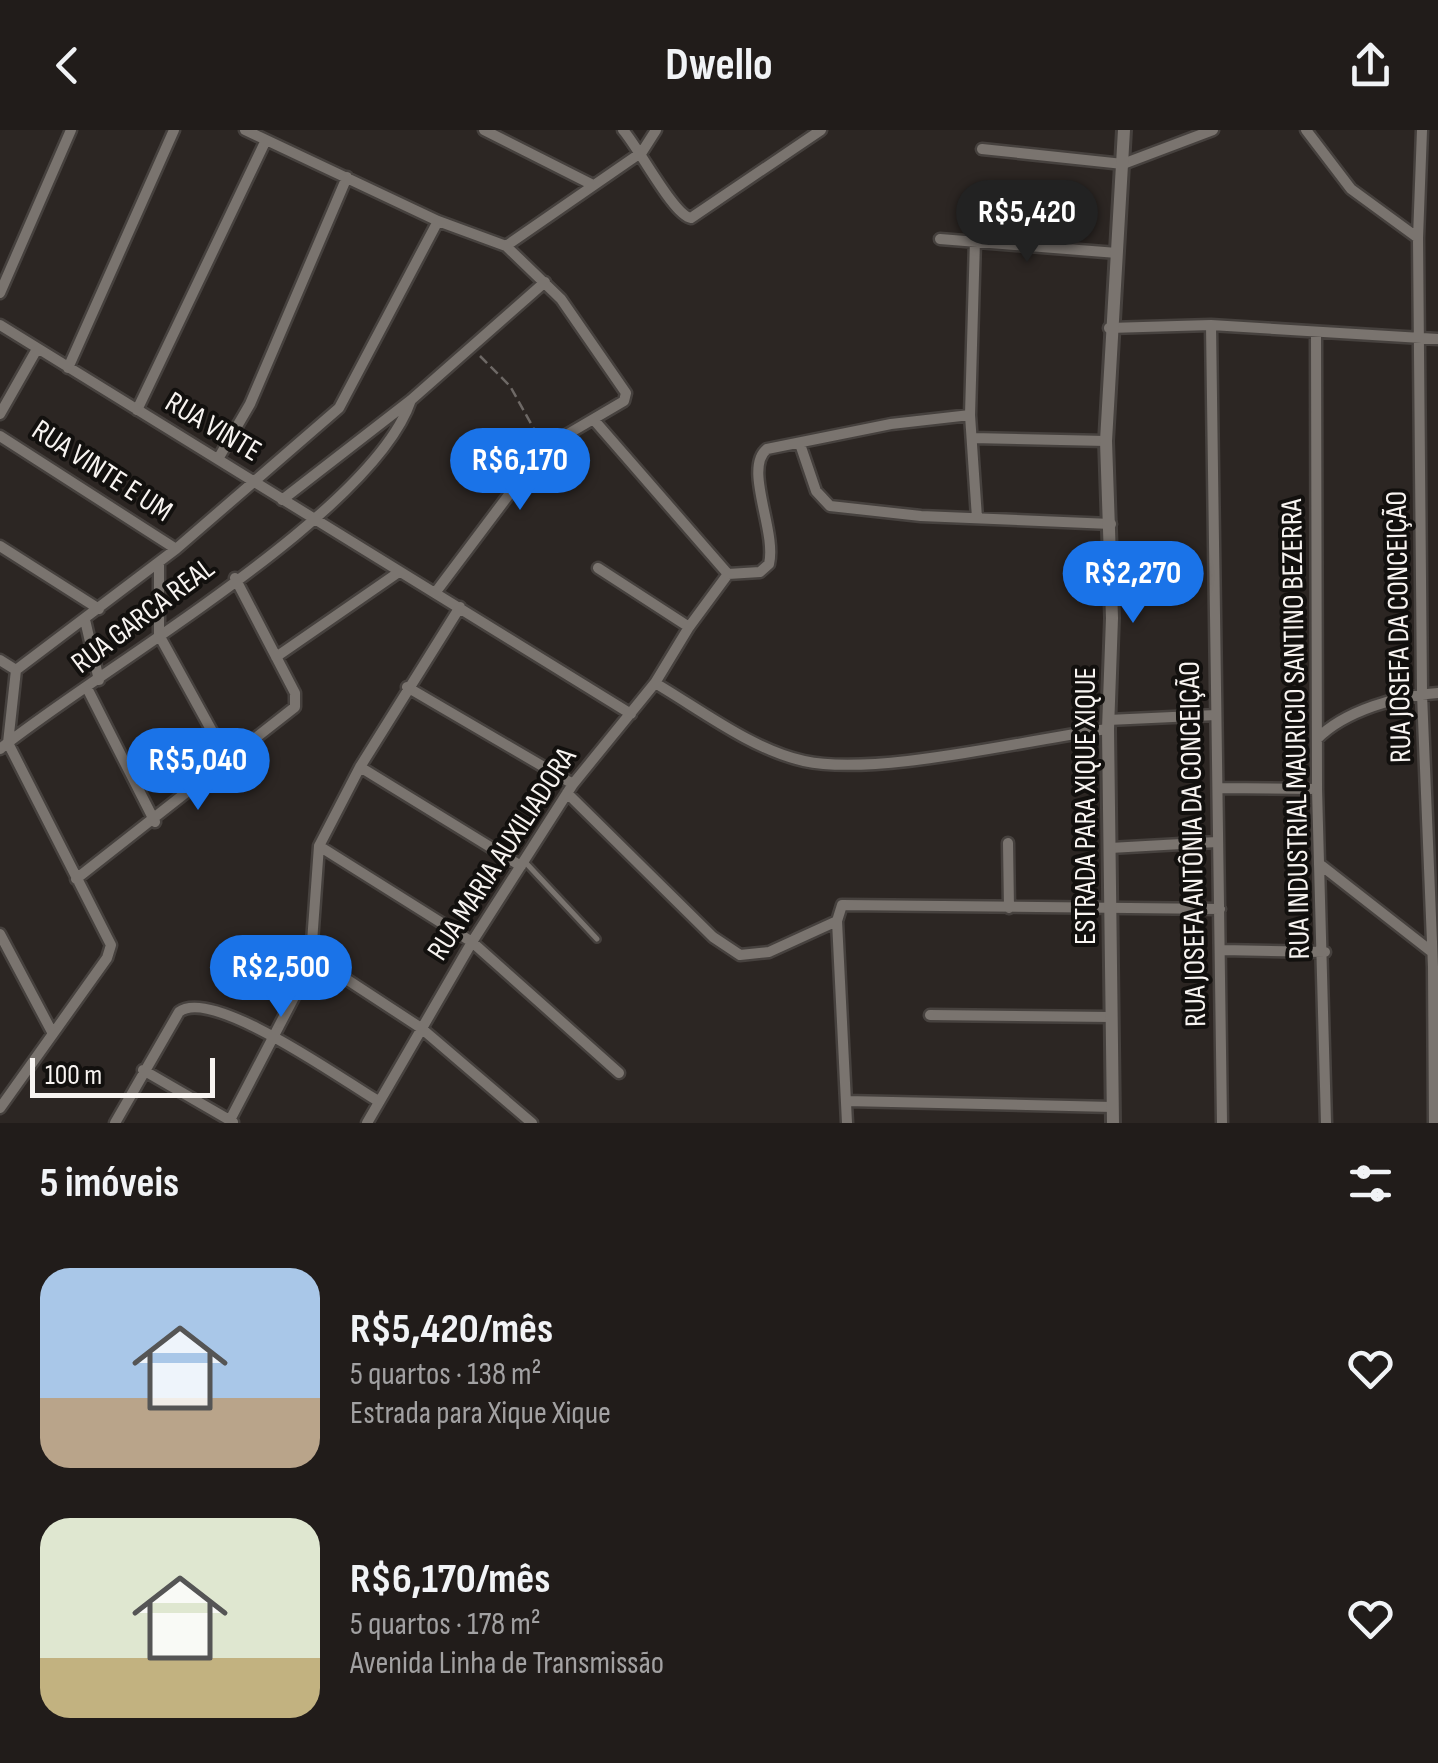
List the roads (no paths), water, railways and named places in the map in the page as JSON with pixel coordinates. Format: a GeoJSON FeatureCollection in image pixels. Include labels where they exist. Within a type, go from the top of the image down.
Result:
{"type":"FeatureCollection","features":[{"type":"Feature","properties":{"kind":"street"},"geometry":{"type":"LineString","coordinates":[[0,292],[72,130]]}},
{"type":"Feature","properties":{"kind":"street"},"geometry":{"type":"LineString","coordinates":[[68,368],[174,130]]}},
{"type":"Feature","properties":{"kind":"street"},"geometry":{"type":"LineString","coordinates":[[245,130],[438,221],[506,246],[545,282],[620,382],[626,398],[544,448],[435,593]]}},
{"type":"Feature","properties":{"kind":"street"},"geometry":{"type":"LineString","coordinates":[[484,130],[591,184]]}},
{"type":"Feature","properties":{"kind":"street"},"geometry":{"type":"LineString","coordinates":[[502,130],[512,141]]}},
{"type":"Feature","properties":{"kind":"street"},"geometry":{"type":"LineString","coordinates":[[624,130],[642,152],[676,210],[692,218],[821,130]]}},
{"type":"Feature","properties":{"kind":"street"},"geometry":{"type":"LineString","coordinates":[[506,246],[642,152],[656,130]]}},
{"type":"Feature","properties":{"kind":"street","name":"ESTRADA PARA XIQUE XIQUE"},"geometry":{"type":"LineString","coordinates":[[1113,1123],[1108,724],[1110,524],[1106,441],[1124,130]]}},
{"type":"Feature","properties":{"kind":"street"},"geometry":{"type":"LineString","coordinates":[[982,150],[1123,164],[1213,130]]}},
{"type":"Feature","properties":{"kind":"street"},"geometry":{"type":"LineString","coordinates":[[1306,130],[1351,188],[1418,238]]}},
{"type":"Feature","properties":{"kind":"street","name":"RUA JOSEFA DA CONCEIÇÃO"},"geometry":{"type":"LineString","coordinates":[[1422,130],[1418,238],[1422,694],[1432,952],[1436,971],[1434,1123]]}},
{"type":"Feature","properties":{"kind":"street"},"geometry":{"type":"LineString","coordinates":[[138,410],[266,140]]}},
{"type":"Feature","properties":{"kind":"street"},"geometry":{"type":"LineString","coordinates":[[218,459],[250,404],[346,177]]}},
{"type":"Feature","properties":{"kind":"street"},"geometry":{"type":"LineString","coordinates":[[0,1108],[111,946],[4,746],[16,670],[159,562],[339,408],[438,221]]}},
{"type":"Feature","properties":{"kind":"street"},"geometry":{"type":"LineString","coordinates":[[940,239],[1116,253]]}},
{"type":"Feature","properties":{"kind":"street"},"geometry":{"type":"LineString","coordinates":[[975,240],[970,415],[977,518]]}},
{"type":"Feature","properties":{"kind":"street"},"geometry":{"type":"LineString","coordinates":[[282,500],[411,400],[545,282]]}},
{"type":"Feature","properties":{"kind":"street","name":"RUA VINTE"},"geometry":{"type":"LineString","coordinates":[[0,325],[631,714]]}},
{"type":"Feature","properties":{"kind":"street"},"geometry":{"type":"LineString","coordinates":[[1110,328],[1212,325],[1438,340]]}},
{"type":"Feature","properties":{"kind":"street","name":"RUA JOSEFA ANTÔNIA DA CONCEIÇÃO"},"geometry":{"type":"LineString","coordinates":[[1212,325],[1222,1123]]}},
{"type":"Feature","properties":{"kind":"street","name":"RUA INDUSTRIAL MAURICIO SANTINO BEZERRA"},"geometry":{"type":"LineString","coordinates":[[1316,334],[1317,740],[1325,952],[1326,1123]]}},
{"type":"Feature","properties":{"kind":"street"},"geometry":{"type":"LineString","coordinates":[[0,414],[38,349]]}},
{"type":"Feature","properties":{"kind":"street","name":"RUA GARCA REAL"},"geometry":{"type":"LineString","coordinates":[[4,746],[313,520],[387,447],[411,400]]}},
{"type":"Feature","properties":{"kind":"street"},"geometry":{"type":"LineString","coordinates":[[594,420],[728,574],[753,574],[770,564],[770,525],[756,471],[758,458],[776,446],[890,424],[970,415]]}},
{"type":"Feature","properties":{"kind":"street","name":"RUA VINTE E UM"},"geometry":{"type":"LineString","coordinates":[[0,436],[176,548]]}},
{"type":"Feature","properties":{"kind":"street"},"geometry":{"type":"LineString","coordinates":[[972,438],[1106,441]]}},
{"type":"Feature","properties":{"kind":"street"},"geometry":{"type":"LineString","coordinates":[[800,444],[816,491],[830,506],[1110,524]]}},
{"type":"Feature","properties":{"kind":"street"},"geometry":{"type":"LineString","coordinates":[[0,546],[99,609]]}},
{"type":"Feature","properties":{"kind":"street"},"geometry":{"type":"LineString","coordinates":[[159,562],[160,635],[229,762]]}},
{"type":"Feature","properties":{"kind":"street"},"geometry":{"type":"LineString","coordinates":[[598,568],[689,626]]}},
{"type":"Feature","properties":{"kind":"street"},"geometry":{"type":"LineString","coordinates":[[276,658],[400,572]]}},
{"type":"Feature","properties":{"kind":"street","name":"RUA MARIA AUXILIADORA"},"geometry":{"type":"LineString","coordinates":[[367,1123],[472,942],[570,789],[655,684],[689,626],[728,574]]}},
{"type":"Feature","properties":{"kind":"street"},"geometry":{"type":"LineString","coordinates":[[76,879],[155,822],[293,712],[296,698],[236,578]]}},
{"type":"Feature","properties":{"kind":"street"},"geometry":{"type":"LineString","coordinates":[[143,1070],[232,1122],[294,1001],[311,956],[320,846],[360,767],[460,607]]}},
{"type":"Feature","properties":{"kind":"street"},"geometry":{"type":"LineString","coordinates":[[85,620],[99,680]]}},
{"type":"Feature","properties":{"kind":"street"},"geometry":{"type":"LineString","coordinates":[[0,660],[16,670]]}},
{"type":"Feature","properties":{"kind":"street"},"geometry":{"type":"LineString","coordinates":[[655,684],[764,746],[805,761],[833,765],[899,760],[1108,724],[1216,715]]}},
{"type":"Feature","properties":{"kind":"street"},"geometry":{"type":"LineString","coordinates":[[407,687],[570,789],[713,937],[740,956],[769,952],[836,922]]}},
{"type":"Feature","properties":{"kind":"street"},"geometry":{"type":"LineString","coordinates":[[88,688],[155,822]]}},
{"type":"Feature","properties":{"kind":"street"},"geometry":{"type":"LineString","coordinates":[[1317,740],[1342,720],[1422,694],[1438,693]]}},
{"type":"Feature","properties":{"kind":"street"},"geometry":{"type":"LineString","coordinates":[[360,767],[522,863]]}},
{"type":"Feature","properties":{"kind":"street"},"geometry":{"type":"LineString","coordinates":[[1218,788],[1318,789]]}},
{"type":"Feature","properties":{"kind":"street"},"geometry":{"type":"LineString","coordinates":[[1110,848],[1217,842]]}},
{"type":"Feature","properties":{"kind":"street"},"geometry":{"type":"LineString","coordinates":[[1008,843],[1009,908]]}},
{"type":"Feature","properties":{"kind":"street"},"geometry":{"type":"LineString","coordinates":[[320,846],[472,942],[620,1073]]}},
{"type":"Feature","properties":{"kind":"street"},"geometry":{"type":"LineString","coordinates":[[1322,866],[1432,952]]}},
{"type":"Feature","properties":{"kind":"street"},"geometry":{"type":"LineString","coordinates":[[847,1123],[836,922],[844,904],[1220,909]]}},
{"type":"Feature","properties":{"kind":"street"},"geometry":{"type":"LineString","coordinates":[[0,934],[52,1032]]}},
{"type":"Feature","properties":{"kind":"street"},"geometry":{"type":"LineString","coordinates":[[1222,950],[1325,952]]}},
{"type":"Feature","properties":{"kind":"street"},"geometry":{"type":"LineString","coordinates":[[311,956],[421,1028],[532,1123]]}},
{"type":"Feature","properties":{"kind":"street"},"geometry":{"type":"LineString","coordinates":[[117,1122],[143,1070],[185,1007],[217,1010],[273,1038],[378,1102]]}},
{"type":"Feature","properties":{"kind":"street"},"geometry":{"type":"LineString","coordinates":[[930,1016],[1112,1018]]}},
{"type":"Feature","properties":{"kind":"street"},"geometry":{"type":"LineString","coordinates":[[846,1101],[1113,1108]]}},
{"type":"Feature","properties":{"kind":"lane"},"geometry":{"type":"LineString","coordinates":[[522,863],[598,939]]}}]}
